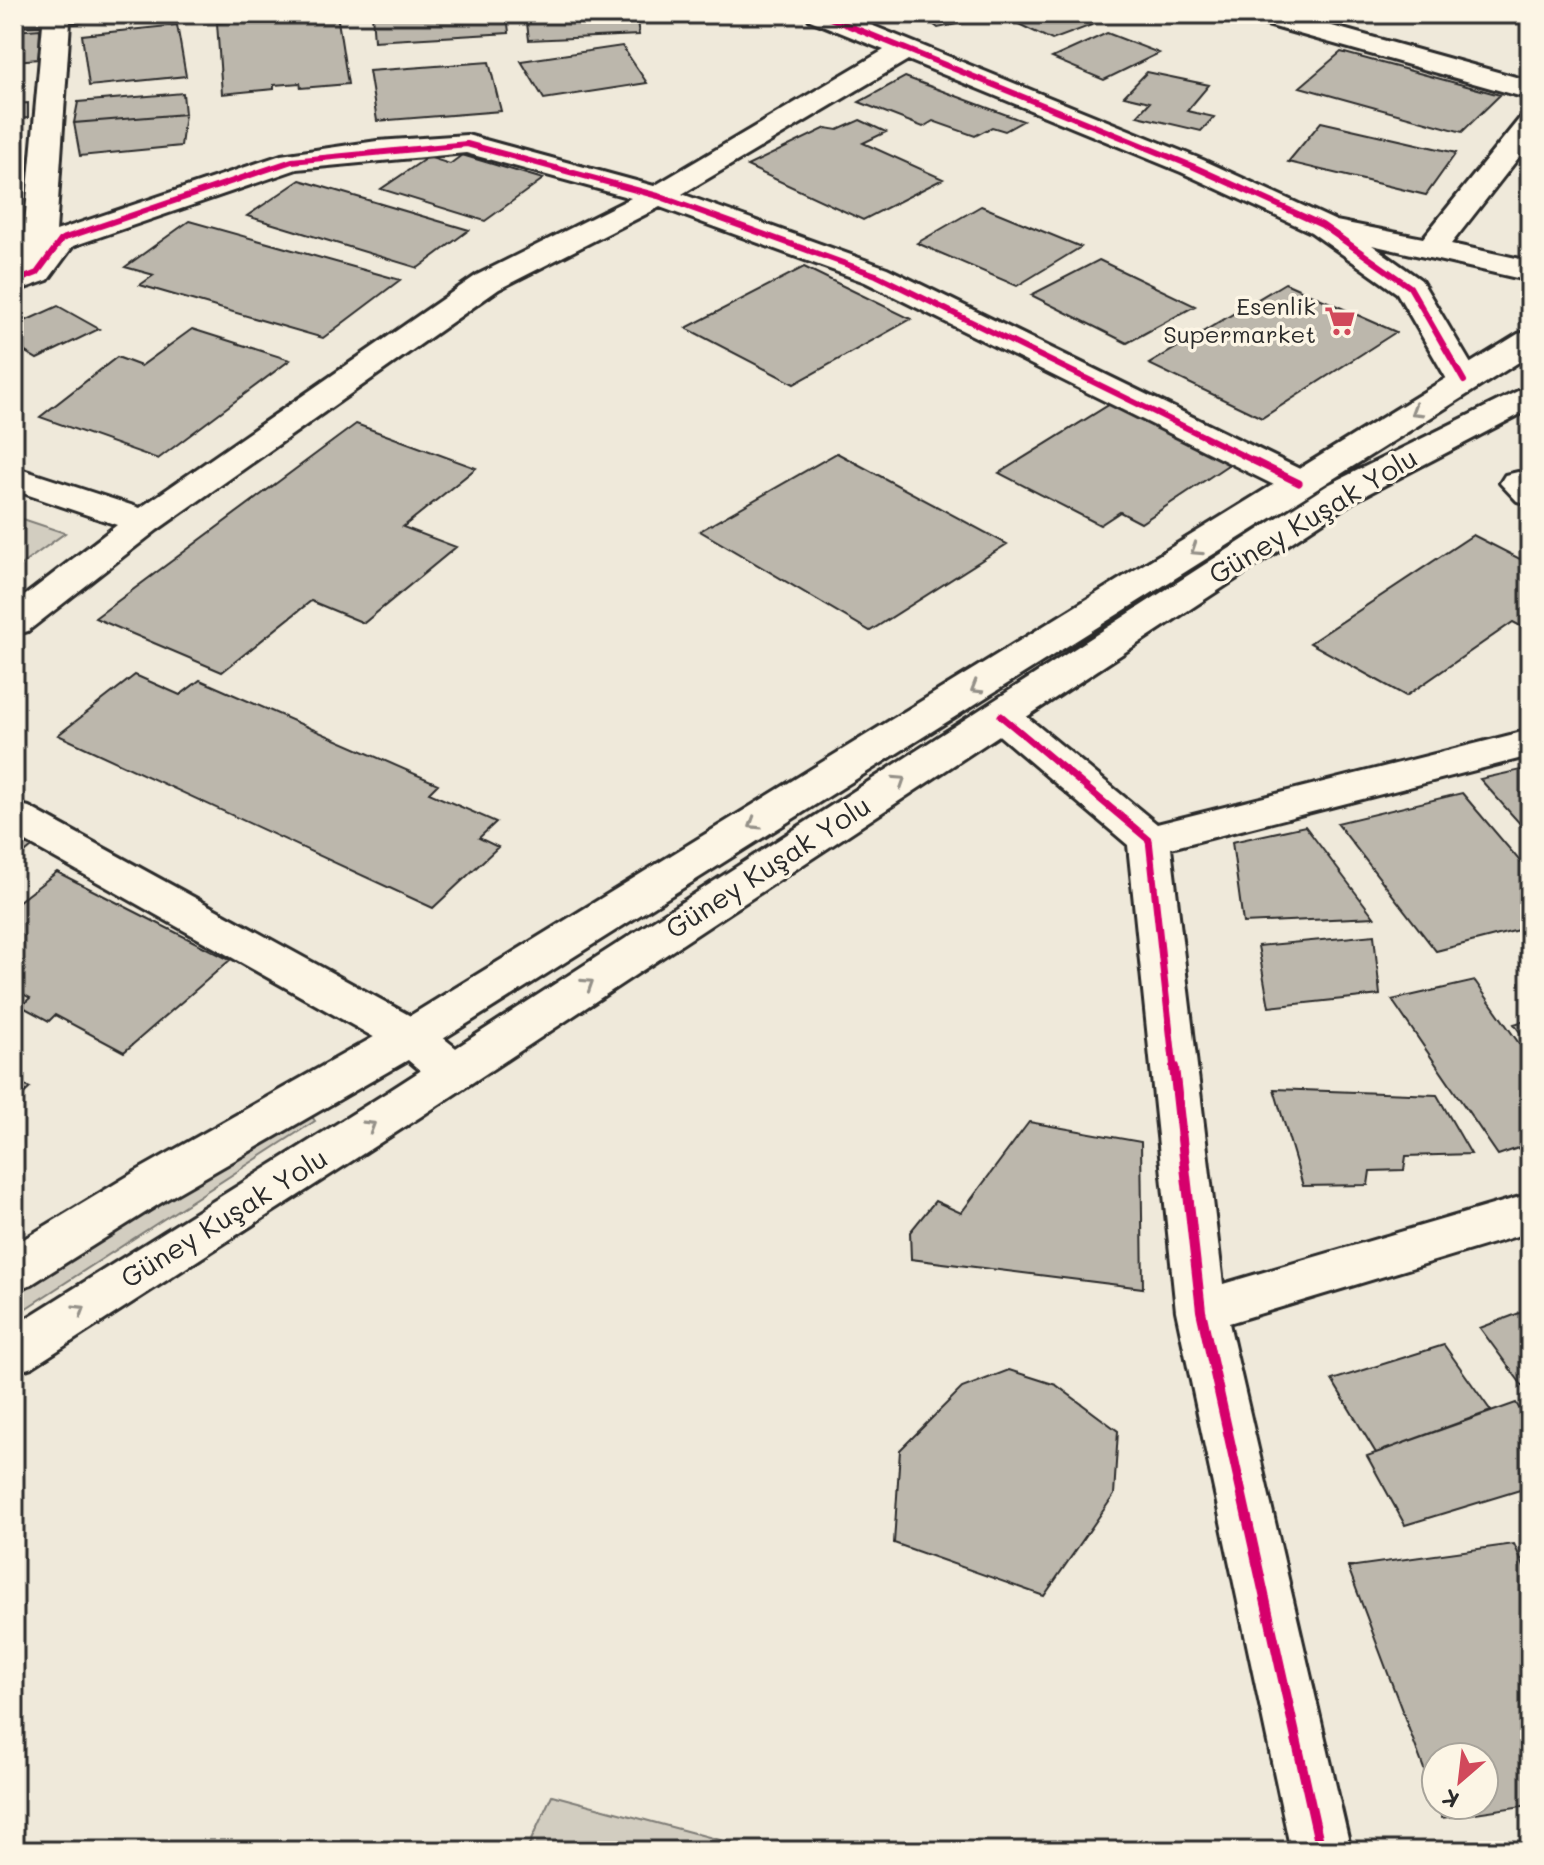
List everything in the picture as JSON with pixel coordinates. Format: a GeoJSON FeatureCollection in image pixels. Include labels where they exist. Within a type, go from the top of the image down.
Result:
{"type":"FeatureCollection","features":[{"type":"Feature","properties":{"kind":"street"},"geometry":{"type":"LineString","coordinates":[[14,17],[73,14]]}},
{"type":"Feature","properties":{"kind":"street"},"geometry":{"type":"LineString","coordinates":[[820,14],[1192,166],[1322,225],[1410,287],[1464,381]]}},
{"type":"Feature","properties":{"kind":"street"},"geometry":{"type":"LineString","coordinates":[[1259,14],[1530,90]]}},
{"type":"Feature","properties":{"kind":"street"},"geometry":{"type":"LineString","coordinates":[[26,278],[57,15]]}},
{"type":"Feature","properties":{"kind":"street"},"geometry":{"type":"LineString","coordinates":[[14,623],[144,522],[488,282],[658,196],[906,49]]}},
{"type":"Feature","properties":{"kind":"street"},"geometry":{"type":"LineString","coordinates":[[1439,238],[1530,124]]}},
{"type":"Feature","properties":{"kind":"street"},"geometry":{"type":"LineString","coordinates":[[26,278],[62,239],[292,161],[377,150],[467,144],[658,196],[876,275],[1299,483]]}},
{"type":"Feature","properties":{"kind":"street"},"geometry":{"type":"LineString","coordinates":[[1322,225],[1439,238],[1530,243]]}},
{"type":"Feature","properties":{"kind":"street"},"geometry":{"type":"LineString","coordinates":[[1322,225],[1530,271]]}},
{"type":"Feature","properties":{"kind":"street","name":"Güney Kuşak Yolu"},"geometry":{"type":"LineString","coordinates":[[14,1270],[150,1186],[411,1037],[1069,631],[1299,483],[1530,341]]}},
{"type":"Feature","properties":{"kind":"street","name":"Güney Kuşak Yolu"},"geometry":{"type":"LineString","coordinates":[[14,1352],[454,1071],[1341,493],[1530,395]]}},
{"type":"Feature","properties":{"kind":"street"},"geometry":{"type":"LineString","coordinates":[[14,478],[144,522]]}},
{"type":"Feature","properties":{"kind":"street"},"geometry":{"type":"LineString","coordinates":[[1001,716],[1149,840],[1201,1311],[1321,1851]]}},
{"type":"Feature","properties":{"kind":"street"},"geometry":{"type":"LineString","coordinates":[[1149,840],[1530,743]]}},
{"type":"Feature","properties":{"kind":"street"},"geometry":{"type":"LineString","coordinates":[[14,817],[411,1037],[454,1071]]}},
{"type":"Feature","properties":{"kind":"street"},"geometry":{"type":"LineString","coordinates":[[1201,1311],[1530,1213]]}},
{"type":"Feature","properties":{"kind":"shaded area"},"geometry":{"type":"Polygon","coordinates":[[[14,516],[65,533],[14,570],[14,516]]]}},
{"type":"Feature","properties":{"kind":"shaded area"},"geometry":{"type":"Polygon","coordinates":[[[303,1104],[315,1121],[14,1316],[14,1285],[303,1104]]]}},
{"type":"Feature","properties":{"kind":"shaded area"},"geometry":{"type":"Polygon","coordinates":[[[552,1795],[761,1851],[526,1851],[552,1795]]]}},
{"type":"Feature","properties":{"kind":"building"},"geometry":{"type":"Polygon","coordinates":[[[337,14],[348,84],[301,88],[300,83],[274,85],[274,89],[222,94],[217,23],[337,14]]]}},
{"type":"Feature","properties":{"kind":"building"},"geometry":{"type":"Polygon","coordinates":[[[372,14],[507,14],[509,33],[374,41],[372,14]]]}},
{"type":"Feature","properties":{"kind":"building"},"geometry":{"type":"Polygon","coordinates":[[[526,14],[636,14],[639,35],[529,40],[526,14]]]}},
{"type":"Feature","properties":{"kind":"building"},"geometry":{"type":"Polygon","coordinates":[[[920,14],[982,14],[986,18],[938,28],[920,14]]]}},
{"type":"Feature","properties":{"kind":"building"},"geometry":{"type":"Polygon","coordinates":[[[1021,14],[1069,14],[1092,25],[1052,40],[1008,19],[1021,14]]]}},
{"type":"Feature","properties":{"kind":"building"},"geometry":{"type":"Polygon","coordinates":[[[177,25],[186,76],[89,86],[82,35],[177,25]]]}},
{"type":"Feature","properties":{"kind":"building"},"geometry":{"type":"Polygon","coordinates":[[[40,29],[39,59],[14,61],[14,31],[40,29]]]}},
{"type":"Feature","properties":{"kind":"building"},"geometry":{"type":"Polygon","coordinates":[[[1107,33],[1159,53],[1104,80],[1052,58],[1107,33]]]}},
{"type":"Feature","properties":{"kind":"building"},"geometry":{"type":"Polygon","coordinates":[[[622,46],[647,83],[544,99],[521,61],[622,46]]]}},
{"type":"Feature","properties":{"kind":"building"},"geometry":{"type":"Polygon","coordinates":[[[1341,52],[1500,95],[1462,132],[1300,87],[1341,52]]]}},
{"type":"Feature","properties":{"kind":"building"},"geometry":{"type":"Polygon","coordinates":[[[489,62],[501,111],[377,121],[369,71],[489,62]]]}},
{"type":"Feature","properties":{"kind":"building"},"geometry":{"type":"Polygon","coordinates":[[[1147,72],[1209,85],[1187,111],[1214,117],[1201,131],[1137,116],[1150,102],[1124,96],[1147,72]]]}},
{"type":"Feature","properties":{"kind":"building"},"geometry":{"type":"Polygon","coordinates":[[[905,77],[1023,121],[1005,131],[992,127],[975,136],[933,121],[923,127],[859,102],[905,77]]]}},
{"type":"Feature","properties":{"kind":"building"},"geometry":{"type":"Polygon","coordinates":[[[183,93],[185,114],[74,123],[78,102],[183,93]]]}},
{"type":"Feature","properties":{"kind":"building"},"geometry":{"type":"Polygon","coordinates":[[[28,103],[28,118],[14,119],[14,104],[28,103]]]}},
{"type":"Feature","properties":{"kind":"building"},"geometry":{"type":"Polygon","coordinates":[[[185,114],[181,146],[80,156],[74,123],[185,114]]]}},
{"type":"Feature","properties":{"kind":"building"},"geometry":{"type":"Polygon","coordinates":[[[860,120],[886,132],[863,143],[943,179],[863,220],[747,166],[826,128],[838,130],[860,120]]]}},
{"type":"Feature","properties":{"kind":"building"},"geometry":{"type":"Polygon","coordinates":[[[1321,122],[1456,153],[1426,195],[1288,162],[1321,122]]]}},
{"type":"Feature","properties":{"kind":"building"},"geometry":{"type":"Polygon","coordinates":[[[462,155],[543,179],[485,221],[381,189],[428,157],[450,164],[462,155]]]}},
{"type":"Feature","properties":{"kind":"building"},"geometry":{"type":"Polygon","coordinates":[[[300,180],[469,230],[418,268],[247,216],[300,180]]]}},
{"type":"Feature","properties":{"kind":"building"},"geometry":{"type":"Polygon","coordinates":[[[981,206],[1081,247],[1017,286],[917,243],[981,206]]]}},
{"type":"Feature","properties":{"kind":"building"},"geometry":{"type":"Polygon","coordinates":[[[189,221],[400,280],[323,338],[140,285],[154,275],[125,267],[189,221]]]}},
{"type":"Feature","properties":{"kind":"building"},"geometry":{"type":"Polygon","coordinates":[[[1099,260],[1195,306],[1127,343],[1031,295],[1099,260]]]}},
{"type":"Feature","properties":{"kind":"building"},"geometry":{"type":"Polygon","coordinates":[[[804,267],[911,319],[794,384],[686,328],[804,267]]]}},
{"type":"Feature","properties":{"kind":"building"},"geometry":{"type":"Polygon","coordinates":[[[1285,283],[1396,332],[1262,418],[1149,364],[1285,283]]]}},
{"type":"Feature","properties":{"kind":"building"},"geometry":{"type":"Polygon","coordinates":[[[58,306],[99,329],[37,359],[14,345],[14,326],[58,306]]]}},
{"type":"Feature","properties":{"kind":"building"},"geometry":{"type":"Polygon","coordinates":[[[192,329],[290,360],[158,459],[40,417],[117,357],[141,366],[192,329]]]}},
{"type":"Feature","properties":{"kind":"building"},"geometry":{"type":"Polygon","coordinates":[[[1112,403],[1234,461],[1141,523],[1120,512],[1100,525],[999,473],[1112,403]]]}},
{"type":"Feature","properties":{"kind":"building"},"geometry":{"type":"Polygon","coordinates":[[[356,424],[476,468],[403,527],[456,547],[364,623],[311,601],[222,672],[95,618],[356,424]]]}},
{"type":"Feature","properties":{"kind":"building"},"geometry":{"type":"Polygon","coordinates":[[[837,453],[1007,544],[870,631],[700,531],[837,453]]]}},
{"type":"Feature","properties":{"kind":"building"},"geometry":{"type":"Polygon","coordinates":[[[1473,535],[1530,564],[1530,631],[1513,622],[1406,696],[1310,643],[1473,535]]]}},
{"type":"Feature","properties":{"kind":"building"},"geometry":{"type":"Polygon","coordinates":[[[135,675],[180,695],[200,680],[438,784],[429,793],[496,822],[479,838],[498,847],[433,908],[58,735],[135,675]]]}},
{"type":"Feature","properties":{"kind":"building"},"geometry":{"type":"Polygon","coordinates":[[[1530,768],[1530,835],[1480,779],[1530,768]]]}},
{"type":"Feature","properties":{"kind":"building"},"geometry":{"type":"Polygon","coordinates":[[[1462,793],[1530,873],[1530,927],[1436,951],[1337,823],[1462,793]]]}},
{"type":"Feature","properties":{"kind":"building"},"geometry":{"type":"Polygon","coordinates":[[[1305,826],[1374,917],[1243,923],[1232,842],[1305,826]]]}},
{"type":"Feature","properties":{"kind":"building"},"geometry":{"type":"Polygon","coordinates":[[[14,839],[32,847],[14,862],[14,839]]]}},
{"type":"Feature","properties":{"kind":"building"},"geometry":{"type":"Polygon","coordinates":[[[57,872],[230,960],[124,1052],[55,1015],[49,1021],[21,1006],[30,998],[14,989],[14,905],[57,872]]]}},
{"type":"Feature","properties":{"kind":"building"},"geometry":{"type":"Polygon","coordinates":[[[1374,935],[1380,995],[1269,1007],[1258,946],[1374,935]]]}},
{"type":"Feature","properties":{"kind":"building"},"geometry":{"type":"Polygon","coordinates":[[[1475,981],[1530,1059],[1530,1144],[1498,1155],[1392,1000],[1475,981]]]}},
{"type":"Feature","properties":{"kind":"building"},"geometry":{"type":"Polygon","coordinates":[[[1530,1019],[1530,1046],[1514,1024],[1530,1019]]]}},
{"type":"Feature","properties":{"kind":"building"},"geometry":{"type":"Polygon","coordinates":[[[14,1080],[30,1088],[14,1103],[14,1080]]]}},
{"type":"Feature","properties":{"kind":"building"},"geometry":{"type":"Polygon","coordinates":[[[1274,1089],[1437,1095],[1471,1154],[1406,1156],[1404,1170],[1370,1171],[1368,1185],[1303,1186],[1274,1089]]]}},
{"type":"Feature","properties":{"kind":"building"},"geometry":{"type":"Polygon","coordinates":[[[1029,1122],[1141,1142],[1143,1288],[911,1259],[910,1232],[935,1201],[961,1213],[1029,1122]]]}},
{"type":"Feature","properties":{"kind":"building"},"geometry":{"type":"Polygon","coordinates":[[[1530,1309],[1530,1396],[1480,1328],[1530,1309]]]}},
{"type":"Feature","properties":{"kind":"building"},"geometry":{"type":"Polygon","coordinates":[[[1444,1345],[1491,1411],[1376,1453],[1332,1380],[1444,1345]]]}},
{"type":"Feature","properties":{"kind":"building"},"geometry":{"type":"Polygon","coordinates":[[[1009,1370],[1056,1385],[1118,1431],[1114,1495],[1044,1596],[894,1543],[900,1450],[962,1388],[1009,1370]]]}},
{"type":"Feature","properties":{"kind":"building"},"geometry":{"type":"Polygon","coordinates":[[[1516,1403],[1530,1426],[1530,1487],[1405,1525],[1367,1456],[1516,1403]]]}},
{"type":"Feature","properties":{"kind":"building"},"geometry":{"type":"Polygon","coordinates":[[[1514,1544],[1530,1580],[1530,1805],[1500,1809],[1500,1741],[1420,1741],[1420,1758],[1348,1567],[1514,1544]]]}},
{"type":"Feature","properties":{"kind":"cycle path"},"geometry":{"type":"LineString","coordinates":[[820,14],[1192,166],[1322,225],[1410,287],[1464,381]]}},
{"type":"Feature","properties":{"kind":"cycle path"},"geometry":{"type":"LineString","coordinates":[[14,282],[37,273],[62,239],[292,161],[377,150],[467,144],[658,196],[876,275],[1299,483]]}},
{"type":"Feature","properties":{"kind":"cycle path"},"geometry":{"type":"LineString","coordinates":[[1001,716],[1149,840],[1201,1311],[1321,1851]]}},
{"type":"Feature","properties":{"kind":"place","name":"Esenlik Supermarket"},"geometry":{"type":"Point","coordinates":[1340,321]}}]}
